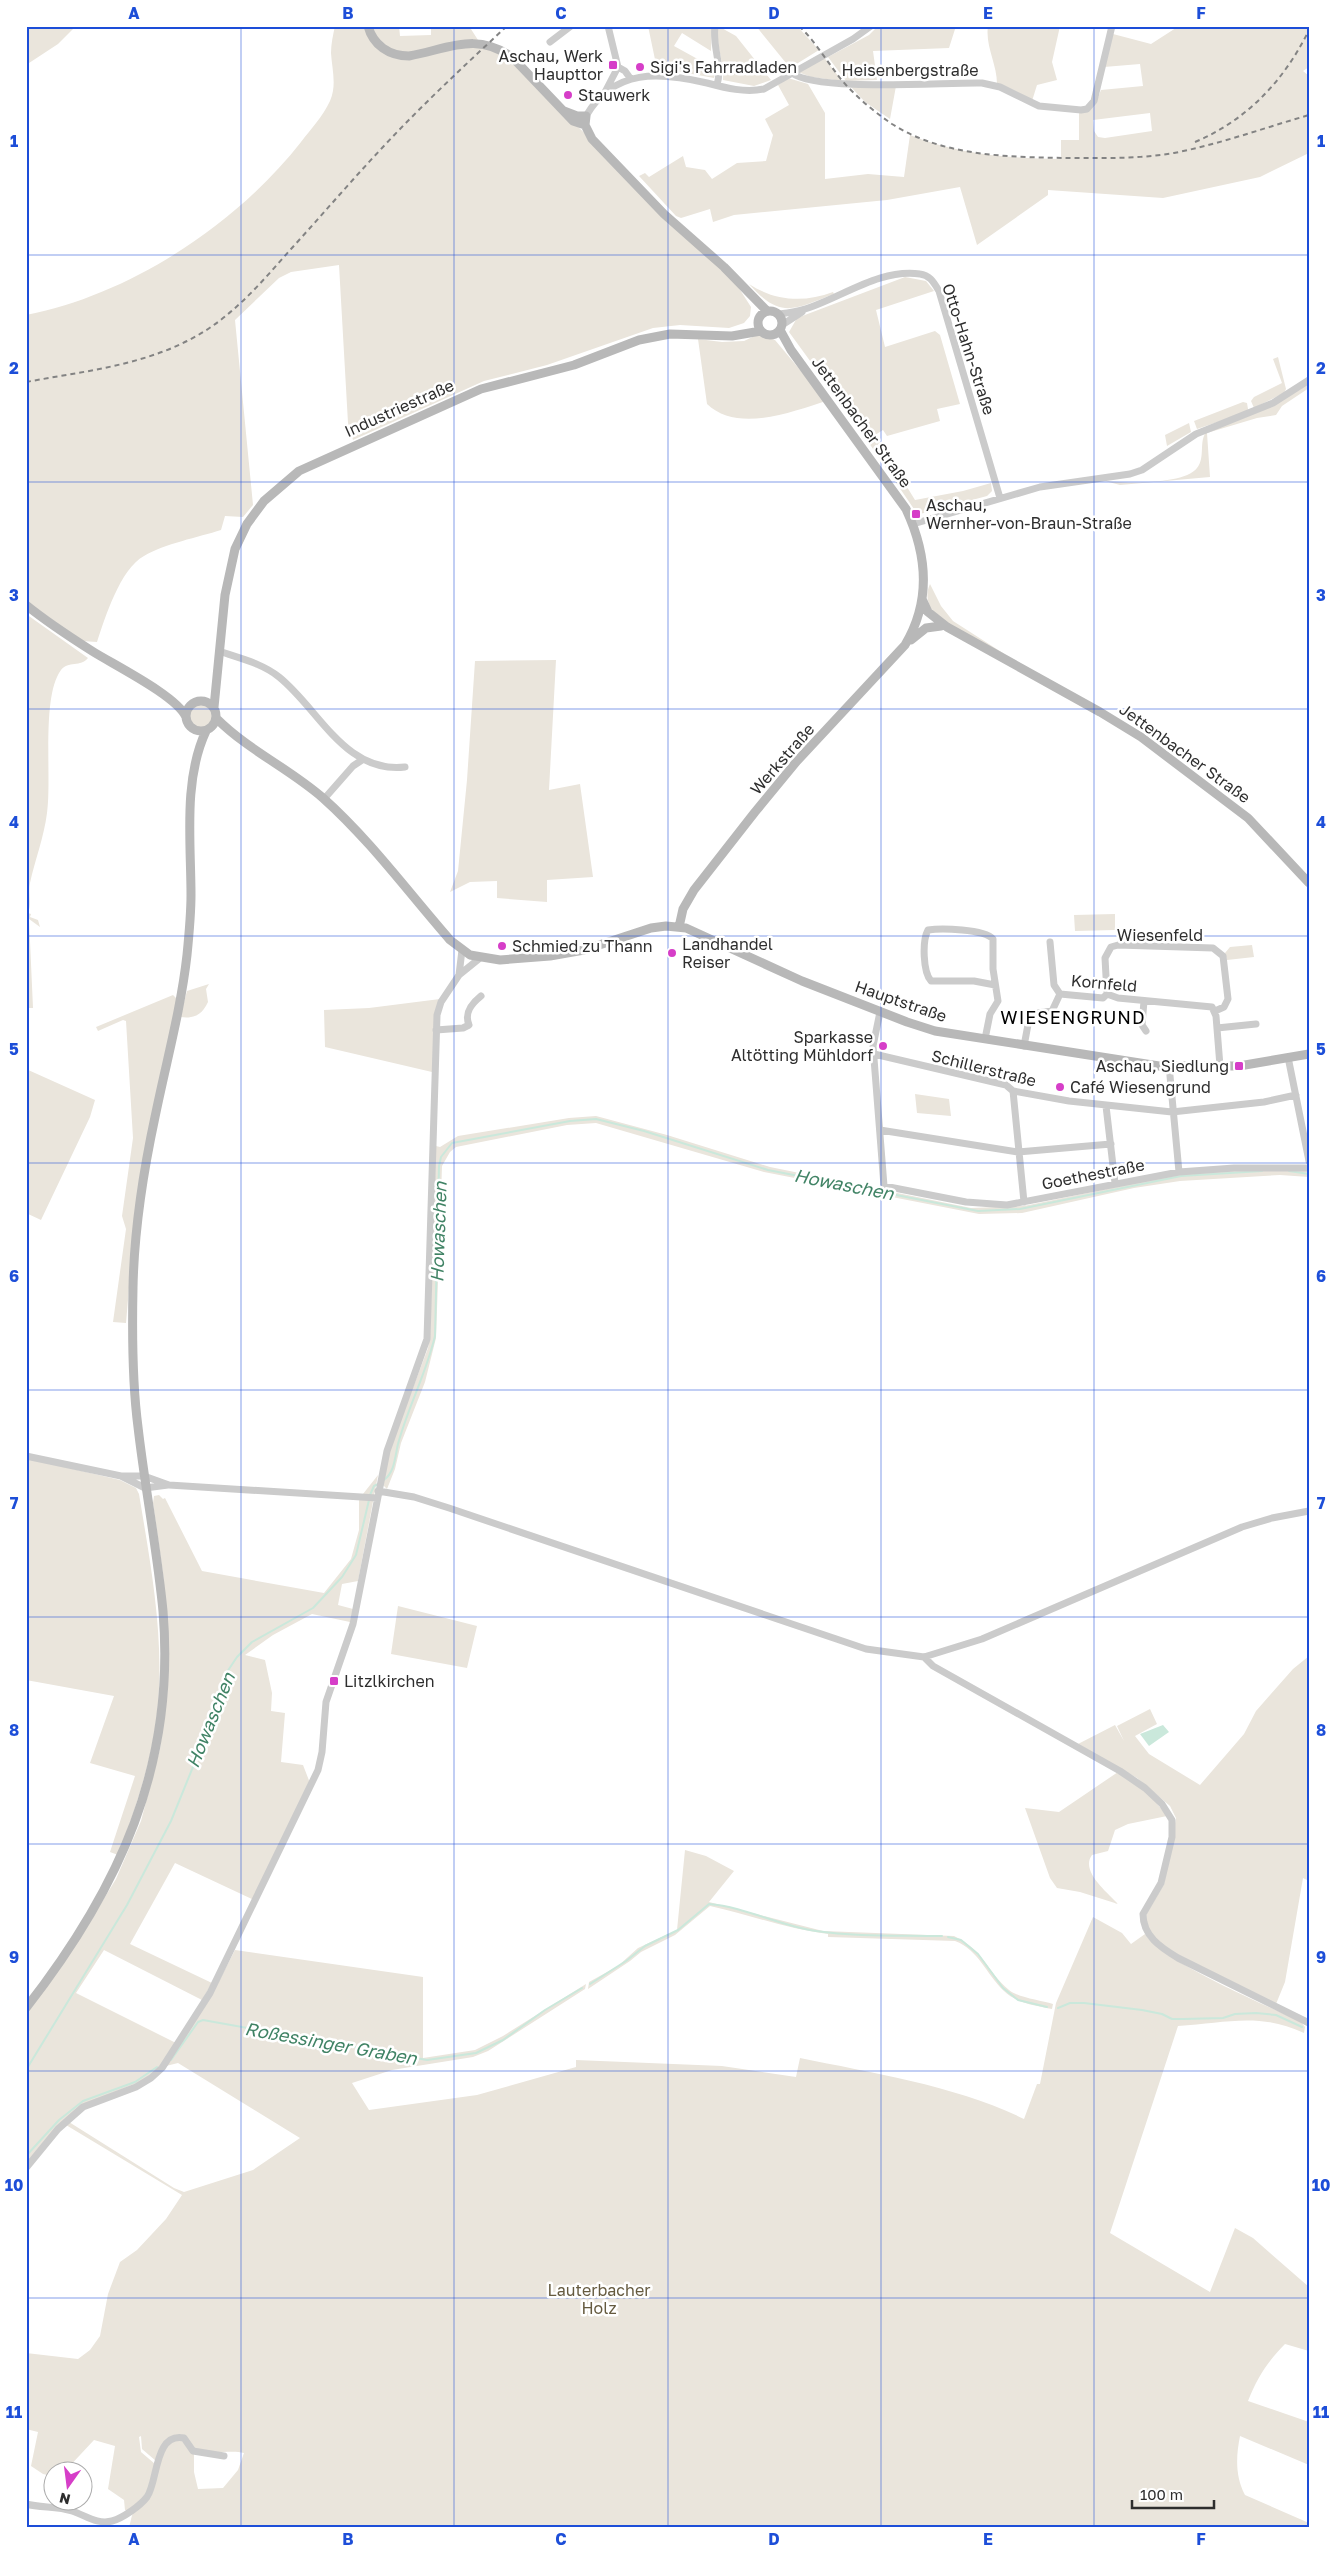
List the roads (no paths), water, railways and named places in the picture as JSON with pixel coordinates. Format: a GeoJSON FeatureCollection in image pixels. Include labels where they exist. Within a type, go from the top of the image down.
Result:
{"type":"FeatureCollection","features":[{"type":"Feature","properties":{"kind":"street"},"geometry":{"type":"LineString","coordinates":[[368,26],[372,36],[381,48],[399,56],[409,56],[470,43],[496,48],[513,58],[574,121],[585,121]]}},
{"type":"Feature","properties":{"kind":"street"},"geometry":{"type":"LineString","coordinates":[[550,42],[571,26]]}},
{"type":"Feature","properties":{"kind":"street"},"geometry":{"type":"LineString","coordinates":[[585,121],[603,95],[618,67],[608,26]]}},
{"type":"Feature","properties":{"kind":"street"},"geometry":{"type":"LineString","coordinates":[[715,26],[714,46],[720,71],[717,85]]}},
{"type":"Feature","properties":{"kind":"street"},"geometry":{"type":"LineString","coordinates":[[603,95],[630,78],[665,75],[756,91],[772,86],[859,36],[871,26]]}},
{"type":"Feature","properties":{"kind":"street","name":"Heisenbergstraße"},"geometry":{"type":"LineString","coordinates":[[792,73],[798,78],[830,84],[982,82],[1000,87],[1039,106],[1081,110],[1087,109],[1094,101],[1112,26]]}},
{"type":"Feature","properties":{"kind":"street"},"geometry":{"type":"LineString","coordinates":[[618,67],[630,78]]}},
{"type":"Feature","properties":{"kind":"street"},"geometry":{"type":"LineString","coordinates":[[585,121],[592,139],[633,179],[664,214],[724,267],[746,291],[761,320],[778,330],[779,314],[761,320]]}},
{"type":"Feature","properties":{"kind":"street","name":"Otto-Hahn-Straße"},"geometry":{"type":"LineString","coordinates":[[779,314],[806,309],[884,278],[921,274],[934,282],[952,335],[1000,498]]}},
{"type":"Feature","properties":{"kind":"street","name":"Otto-Hahn-Straße"},"geometry":{"type":"LineString","coordinates":[[778,330],[806,309]]}},
{"type":"Feature","properties":{"kind":"street","name":"Industriestraße"},"geometry":{"type":"LineString","coordinates":[[214,707],[227,579],[241,535],[264,501],[299,471],[480,389],[574,365],[640,340],[670,334],[740,334],[761,320]]}},
{"type":"Feature","properties":{"kind":"street","name":"Jettenbacher Straße"},"geometry":{"type":"LineString","coordinates":[[778,330],[906,509],[913,524],[923,560],[922,600],[918,618],[944,627],[1141,736],[1248,818],[1309,883]]}},
{"type":"Feature","properties":{"kind":"street"},"geometry":{"type":"LineString","coordinates":[[913,524],[1040,487],[1130,474],[1142,470],[1196,434],[1252,413],[1309,380]]}},
{"type":"Feature","properties":{"kind":"street","name":"Jettenbacher Straße"},"geometry":{"type":"LineString","coordinates":[[922,600],[928,612],[944,627]]}},
{"type":"Feature","properties":{"kind":"street"},"geometry":{"type":"LineString","coordinates":[[26,605],[91,650],[161,693],[179,707],[193,729],[197,754],[192,792],[191,898],[187,957],[146,1163],[135,1250],[133,1368],[145,1488],[160,1589],[164,1656],[163,1697],[150,1774],[128,1842],[108,1886],[63,1959],[26,2008]]}},
{"type":"Feature","properties":{"kind":"street","name":"Werkstraße"},"geometry":{"type":"LineString","coordinates":[[679,927],[689,897],[797,761],[905,645],[918,618]]}},
{"type":"Feature","properties":{"kind":"street"},"geometry":{"type":"LineString","coordinates":[[905,645],[920,631],[944,627]]}},
{"type":"Feature","properties":{"kind":"street"},"geometry":{"type":"LineString","coordinates":[[219,651],[254,664],[278,676],[338,740],[362,760],[380,766],[405,767]]}},
{"type":"Feature","properties":{"kind":"street","name":"Industriestraße"},"geometry":{"type":"LineString","coordinates":[[203,701],[210,694],[216,678]]}},
{"type":"Feature","properties":{"kind":"street"},"geometry":{"type":"LineString","coordinates":[[26,2168],[58,2129],[84,2107],[136,2087],[157,2072],[214,1986],[318,1770],[322,1752],[326,1702],[352,1624],[390,1437],[422,1358],[427,1339],[435,1056],[439,1007],[459,975],[480,958],[462,950],[450,940],[358,832],[324,800],[291,773],[235,736],[217,719],[214,707],[203,701],[192,704],[182,702],[161,693]]}},
{"type":"Feature","properties":{"kind":"street"},"geometry":{"type":"LineString","coordinates":[[186,717],[192,704]]}},
{"type":"Feature","properties":{"kind":"street"},"geometry":{"type":"LineString","coordinates":[[197,754],[208,730],[217,719]]}},
{"type":"Feature","properties":{"kind":"street"},"geometry":{"type":"LineString","coordinates":[[193,729],[235,736]]}},
{"type":"Feature","properties":{"kind":"street"},"geometry":{"type":"LineString","coordinates":[[324,800],[353,766],[362,760]]}},
{"type":"Feature","properties":{"kind":"street","name":"Hauptstraße"},"geometry":{"type":"LineString","coordinates":[[480,958],[500,960],[557,955],[601,945],[651,928],[679,927],[701,933],[768,967],[926,1029],[1148,1065],[1220,1066],[1233,1062],[1254,1062],[1309,1054]]}},
{"type":"Feature","properties":{"kind":"street"},"geometry":{"type":"LineString","coordinates":[[985,1039],[990,1014],[998,1003],[995,985],[994,942],[990,936],[962,931],[928,930],[925,940],[926,971],[931,980],[936,982],[974,981],[995,985]]}},
{"type":"Feature","properties":{"kind":"street","name":"Kornfeld"},"geometry":{"type":"LineString","coordinates":[[1050,942],[1054,985],[1060,994]]}},
{"type":"Feature","properties":{"kind":"street","name":"Wiesenfeld"},"geometry":{"type":"LineString","coordinates":[[1107,994],[1105,954],[1114,946],[1133,942],[1213,948],[1221,952],[1228,998],[1224,1006],[1215,1011]]}},
{"type":"Feature","properties":{"kind":"street"},"geometry":{"type":"LineString","coordinates":[[459,975],[462,950]]}},
{"type":"Feature","properties":{"kind":"street","name":"Kornfeld"},"geometry":{"type":"LineString","coordinates":[[1060,994],[1103,998],[1107,994],[1144,1001],[1208,1005],[1215,1011]]}},
{"type":"Feature","properties":{"kind":"street","name":"Kornfeld"},"geometry":{"type":"LineString","coordinates":[[1024,1046],[1030,1014],[1052,1011],[1060,994]]}},
{"type":"Feature","properties":{"kind":"street"},"geometry":{"type":"LineString","coordinates":[[436,1030],[463,1028],[469,1025],[466,1018],[468,1012],[480,996]]}},
{"type":"Feature","properties":{"kind":"street","name":"Kornfeld"},"geometry":{"type":"LineString","coordinates":[[1144,1001],[1142,1025],[1146,1031]]}},
{"type":"Feature","properties":{"kind":"street"},"geometry":{"type":"LineString","coordinates":[[1215,1011],[1220,1066]]}},
{"type":"Feature","properties":{"kind":"street"},"geometry":{"type":"LineString","coordinates":[[880,1012],[874,1039],[880,1130],[1018,1152],[1111,1144]]}},
{"type":"Feature","properties":{"kind":"street"},"geometry":{"type":"LineString","coordinates":[[1217,1028],[1256,1024]]}},
{"type":"Feature","properties":{"kind":"street","name":"Schillerstraße"},"geometry":{"type":"LineString","coordinates":[[874,1054],[1006,1085],[1013,1090],[1106,1106],[1172,1112],[1264,1102],[1296,1095]]}},
{"type":"Feature","properties":{"kind":"street"},"geometry":{"type":"LineString","coordinates":[[1288,1057],[1309,1161]]}},
{"type":"Feature","properties":{"kind":"street"},"geometry":{"type":"LineString","coordinates":[[1169,1065],[1172,1112],[1180,1172]]}},
{"type":"Feature","properties":{"kind":"street"},"geometry":{"type":"LineString","coordinates":[[1013,1090],[1024,1202]]}},
{"type":"Feature","properties":{"kind":"street"},"geometry":{"type":"LineString","coordinates":[[1106,1106],[1115,1183]]}},
{"type":"Feature","properties":{"kind":"street","name":"Goethestraße"},"geometry":{"type":"LineString","coordinates":[[880,1130],[884,1186],[982,1204],[1024,1202],[1180,1172],[1234,1168],[1309,1168]]}},
{"type":"Feature","properties":{"kind":"street"},"geometry":{"type":"LineString","coordinates":[[26,1456],[121,1476],[144,1476],[169,1485]]}},
{"type":"Feature","properties":{"kind":"street"},"geometry":{"type":"LineString","coordinates":[[121,1476],[145,1488],[169,1485],[365,1497],[377,1494],[414,1497],[676,1583],[847,1644],[885,1653],[924,1657],[982,1639],[1242,1527],[1272,1518],[1309,1511]]}},
{"type":"Feature","properties":{"kind":"street"},"geometry":{"type":"LineString","coordinates":[[924,1657],[933,1666],[1120,1771],[1156,1798],[1170,1816],[1172,1830],[1161,1883],[1143,1914],[1148,1933],[1163,1948],[1178,1958],[1309,2022]]}},
{"type":"Feature","properties":{"kind":"street"},"geometry":{"type":"LineString","coordinates":[[26,2504],[58,2507],[95,2521],[111,2522],[129,2512],[147,2497],[158,2460],[167,2444],[174,2438],[184,2438],[193,2450],[224,2456]]}},
{"type":"Feature","properties":{"kind":"waterway","name":"Howaschen"},"geometry":{"type":"LineString","coordinates":[[384,1480],[388,1477],[392,1468],[402,1430],[427,1364],[435,1336],[439,1166],[441,1157],[452,1143],[570,1121],[596,1119],[644,1131],[768,1170],[978,1211],[1020,1209],[1181,1176],[1262,1171]]}},
{"type":"Feature","properties":{"kind":"waterway","name":"Howaschen"},"geometry":{"type":"LineString","coordinates":[[1289,1171],[1309,1174]]}},
{"type":"Feature","properties":{"kind":"waterway","name":"Howaschen"},"geometry":{"type":"LineString","coordinates":[[370,1495],[374,1486],[378,1484]]}},
{"type":"Feature","properties":{"kind":"waterway","name":"Howaschen"},"geometry":{"type":"LineString","coordinates":[[26,2070],[127,1905],[171,1821],[197,1757],[225,1675],[237,1657],[252,1642],[313,1608],[342,1577],[356,1555],[369,1500]]}},
{"type":"Feature","properties":{"kind":"waterway","name":"Roßessinger Graben"},"geometry":{"type":"LineString","coordinates":[[590,1984],[626,1961],[645,1946],[678,1930],[709,1904],[736,1909],[802,1929],[816,1931],[863,1935],[942,1936]]}},
{"type":"Feature","properties":{"kind":"waterway","name":"Roßessinger Graben"},"geometry":{"type":"LineString","coordinates":[[948,1937],[961,1940],[978,1954],[1003,1988],[1018,2000],[1047,2007]]}},
{"type":"Feature","properties":{"kind":"waterway","name":"Roßessinger Graben"},"geometry":{"type":"LineString","coordinates":[[171,2060],[198,2022],[203,2020],[427,2060],[476,2053],[503,2040],[545,2010],[582,1988]]}},
{"type":"Feature","properties":{"kind":"waterway","name":"Roßessinger Graben"},"geometry":{"type":"LineString","coordinates":[[1058,2008],[1070,2003],[1084,2003],[1142,2010],[1162,2014],[1172,2019],[1223,2018],[1235,2014],[1256,2013],[1276,2015],[1302,2027]]}},
{"type":"Feature","properties":{"kind":"waterway","name":"Roßessinger Graben"},"geometry":{"type":"LineString","coordinates":[[26,2156],[59,2120],[83,2101],[135,2082],[157,2067]]}},
{"type":"Feature","properties":{"kind":"railway"},"geometry":{"type":"LineString","coordinates":[[26,382],[108,367],[149,357],[187,341],[217,323],[256,288],[370,160],[412,116],[507,26]]}},
{"type":"Feature","properties":{"kind":"railway"},"geometry":{"type":"LineString","coordinates":[[799,26],[846,85],[874,111],[912,135],[955,149],[1001,156],[1023,157],[1121,158],[1161,155],[1242,136],[1309,115]]}},
{"type":"Feature","properties":{"kind":"railway"},"geometry":{"type":"LineString","coordinates":[[1195,142],[1231,122],[1262,97],[1288,66],[1309,30]]}},
{"type":"Feature","properties":{"kind":"place","name":"Aschau, Werk Haupttor"},"geometry":{"type":"Point","coordinates":[613,65]}},
{"type":"Feature","properties":{"kind":"place","name":"Sigi's Fahrradladen"},"geometry":{"type":"Point","coordinates":[640,67]}},
{"type":"Feature","properties":{"kind":"place","name":"Stauwerk"},"geometry":{"type":"Point","coordinates":[568,95]}},
{"type":"Feature","properties":{"kind":"place","name":"Aschau, Wernher-von-Braun-Straße"},"geometry":{"type":"Point","coordinates":[916,514]}},
{"type":"Feature","properties":{"kind":"place","name":"Schmied zu Thann"},"geometry":{"type":"Point","coordinates":[502,946]}},
{"type":"Feature","properties":{"kind":"place","name":"Landhandel Reiser"},"geometry":{"type":"Point","coordinates":[672,953]}},
{"type":"Feature","properties":{"kind":"place","name":"Sparkasse Altötting Mühldorf"},"geometry":{"type":"Point","coordinates":[883,1046]}},
{"type":"Feature","properties":{"kind":"place","name":"Aschau, Siedlung"},"geometry":{"type":"Point","coordinates":[1239,1066]}},
{"type":"Feature","properties":{"kind":"place","name":"Café Wiesengrund"},"geometry":{"type":"Point","coordinates":[1060,1087]}},
{"type":"Feature","properties":{"kind":"place","name":"Litzlkirchen"},"geometry":{"type":"Point","coordinates":[334,1681]}},
{"type":"Feature","properties":{"kind":"district","name":"WIESENGRUND"},"geometry":{"type":"Point","coordinates":[1073,1017]}},
{"type":"Feature","properties":{"kind":"park label","name":"Lauterbacher Holz"},"geometry":{"type":"Point","coordinates":[599,2299]}}]}
